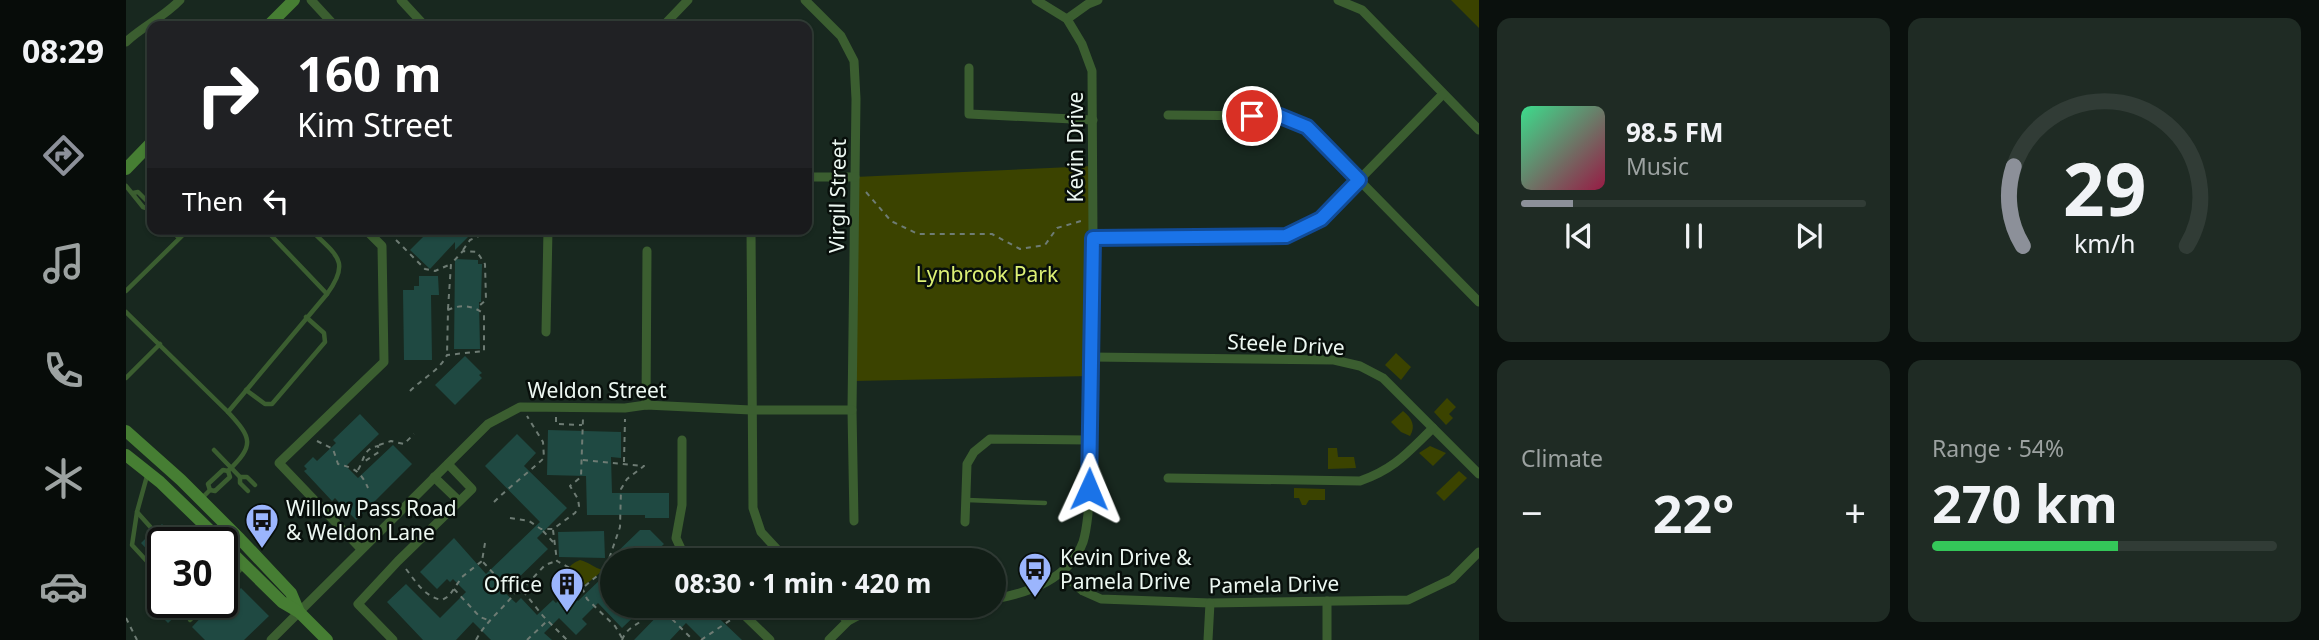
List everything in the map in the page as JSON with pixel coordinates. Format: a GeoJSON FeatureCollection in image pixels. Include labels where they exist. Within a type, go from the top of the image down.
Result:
{"type":"FeatureCollection","features":[{"type":"Feature","properties":{"kind":"main road"},"geometry":{"type":"LineString","coordinates":[[273,21],[294,0]]}},
{"type":"Feature","properties":{"kind":"main road"},"geometry":{"type":"LineString","coordinates":[[126,169],[147,147]]}},
{"type":"Feature","properties":{"kind":"main road"},"geometry":{"type":"LineString","coordinates":[[126,431],[205,495],[291,593],[299,612]]}},
{"type":"Feature","properties":{"kind":"main road"},"geometry":{"type":"LineString","coordinates":[[126,455],[148,472],[202,527]]}},
{"type":"Feature","properties":{"kind":"main road"},"geometry":{"type":"LineString","coordinates":[[238,560],[282,602],[299,612],[327,640]]}},
{"type":"Feature","properties":{"kind":"street"},"geometry":{"type":"LineString","coordinates":[[153,21],[168,13],[180,0]]}},
{"type":"Feature","properties":{"kind":"street"},"geometry":{"type":"LineString","coordinates":[[311,0],[330,21]]}},
{"type":"Feature","properties":{"kind":"street"},"geometry":{"type":"LineString","coordinates":[[401,0],[420,21]]}},
{"type":"Feature","properties":{"kind":"street"},"geometry":{"type":"LineString","coordinates":[[668,21],[688,0]]}},
{"type":"Feature","properties":{"kind":"street","name":"Virgil Street"},"geometry":{"type":"LineString","coordinates":[[805,0],[841,36],[853,61],[856,99],[852,410],[854,521]]}},
{"type":"Feature","properties":{"kind":"street","name":"Kevin Drive"},"geometry":{"type":"LineString","coordinates":[[1006,596],[1030,591],[1062,573],[1083,542],[1088,514],[1093,238],[1092,71],[1082,44],[1067,19],[1036,0]]}},
{"type":"Feature","properties":{"kind":"street"},"geometry":{"type":"LineString","coordinates":[[1067,19],[1098,0]]}},
{"type":"Feature","properties":{"kind":"street"},"geometry":{"type":"LineString","coordinates":[[1338,0],[1362,10],[1479,130]]}},
{"type":"Feature","properties":{"kind":"street"},"geometry":{"type":"LineString","coordinates":[[126,43],[147,24]]}},
{"type":"Feature","properties":{"kind":"street"},"geometry":{"type":"LineString","coordinates":[[969,68],[969,114],[1093,120]]}},
{"type":"Feature","properties":{"kind":"street"},"geometry":{"type":"LineString","coordinates":[[1093,238],[1286,236],[1321,219],[1443,94]]}},
{"type":"Feature","properties":{"kind":"street"},"geometry":{"type":"LineString","coordinates":[[1168,115],[1280,116],[1307,127],[1479,302]]}},
{"type":"Feature","properties":{"kind":"street"},"geometry":{"type":"LineString","coordinates":[[812,177],[855,177]]}},
{"type":"Feature","properties":{"kind":"street"},"geometry":{"type":"LineString","coordinates":[[361,549],[279,463],[384,362],[382,246],[371,235]]}},
{"type":"Feature","properties":{"kind":"street"},"geometry":{"type":"LineString","coordinates":[[547,332],[548,235]]}},
{"type":"Feature","properties":{"kind":"street"},"geometry":{"type":"LineString","coordinates":[[751,235],[753,508],[761,533],[776,548]]}},
{"type":"Feature","properties":{"kind":"street"},"geometry":{"type":"LineString","coordinates":[[646,405],[647,251]]}},
{"type":"Feature","properties":{"kind":"street","name":"Steele Drive"},"geometry":{"type":"LineString","coordinates":[[1091,357],[1334,360],[1360,366],[1383,378],[1479,474]]}},
{"type":"Feature","properties":{"kind":"street","name":"Weldon Street"},"geometry":{"type":"LineString","coordinates":[[271,640],[488,424],[520,407],[625,408],[646,405],[751,410],[852,410]]}},
{"type":"Feature","properties":{"kind":"street"},"geometry":{"type":"LineString","coordinates":[[1168,478],[1360,481],[1394,466],[1433,428]]}},
{"type":"Feature","properties":{"kind":"street"},"geometry":{"type":"LineString","coordinates":[[965,522],[967,464],[974,453],[990,439],[1089,440]]}},
{"type":"Feature","properties":{"kind":"street"},"geometry":{"type":"LineString","coordinates":[[681,548],[676,538],[682,505],[682,440]]}},
{"type":"Feature","properties":{"kind":"street"},"geometry":{"type":"LineString","coordinates":[[393,640],[358,604],[471,489],[448,464]]}},
{"type":"Feature","properties":{"kind":"street"},"geometry":{"type":"LineString","coordinates":[[435,477],[459,501]]}},
{"type":"Feature","properties":{"kind":"street","name":"Pamela Drive"},"geometry":{"type":"LineString","coordinates":[[1062,573],[1083,591],[1101,599],[1210,603],[1408,600],[1452,579],[1479,552]]}},
{"type":"Feature","properties":{"kind":"street"},"geometry":{"type":"LineString","coordinates":[[1327,601],[1327,640]]}},
{"type":"Feature","properties":{"kind":"street"},"geometry":{"type":"LineString","coordinates":[[1208,640],[1210,603]]}},
{"type":"Feature","properties":{"kind":"street"},"geometry":{"type":"LineString","coordinates":[[748,618],[770,640]]}},
{"type":"Feature","properties":{"kind":"street"},"geometry":{"type":"LineString","coordinates":[[845,618],[848,621]]}},
{"type":"Feature","properties":{"kind":"street"},"geometry":{"type":"LineString","coordinates":[[830,640],[854,618]]}},
{"type":"Feature","properties":{"kind":"lane"},"geometry":{"type":"LineString","coordinates":[[126,186],[147,201]]}},
{"type":"Feature","properties":{"kind":"lane"},"geometry":{"type":"LineString","coordinates":[[176,235],[179,238]]}},
{"type":"Feature","properties":{"kind":"lane"},"geometry":{"type":"LineString","coordinates":[[126,291],[182,235]]}},
{"type":"Feature","properties":{"kind":"lane"},"geometry":{"type":"LineString","coordinates":[[271,235],[327,294]]}},
{"type":"Feature","properties":{"kind":"lane"},"geometry":{"type":"LineString","coordinates":[[228,412],[338,278],[340,265],[337,257],[316,235]]}},
{"type":"Feature","properties":{"kind":"lane"},"geometry":{"type":"LineString","coordinates":[[126,312],[242,426],[248,439],[246,449],[229,469],[223,470],[208,484],[205,495]]}},
{"type":"Feature","properties":{"kind":"lane"},"geometry":{"type":"LineString","coordinates":[[246,390],[265,404],[272,404],[325,342],[324,332],[306,317]]}},
{"type":"Feature","properties":{"kind":"lane"},"geometry":{"type":"LineString","coordinates":[[126,378],[160,344]]}},
{"type":"Feature","properties":{"kind":"lane"},"geometry":{"type":"LineString","coordinates":[[214,450],[229,469],[240,477],[247,477],[255,485]]}},
{"type":"Feature","properties":{"kind":"lane"},"geometry":{"type":"LineString","coordinates":[[205,495],[215,491],[230,477],[229,469]]}},
{"type":"Feature","properties":{"kind":"lane"},"geometry":{"type":"LineString","coordinates":[[147,561],[132,545],[137,512],[148,472]]}},
{"type":"Feature","properties":{"kind":"lane"},"geometry":{"type":"LineString","coordinates":[[240,477],[240,483],[248,491]]}},
{"type":"Feature","properties":{"kind":"lane"},"geometry":{"type":"LineString","coordinates":[[966,500],[1045,503]]}},
{"type":"Feature","properties":{"kind":"lane"},"geometry":{"type":"LineString","coordinates":[[137,512],[151,527]]}},
{"type":"Feature","properties":{"kind":"lane"},"geometry":{"type":"LineString","coordinates":[[238,572],[245,565]]}},
{"type":"Feature","properties":{"kind":"path"},"geometry":{"type":"LineString","coordinates":[[855,177],[891,221],[918,234],[992,234],[1020,249],[1035,248],[1045,245],[1057,228],[1093,220]]}},
{"type":"Feature","properties":{"kind":"path"},"geometry":{"type":"LineString","coordinates":[[396,240],[425,269],[435,271],[451,264],[470,240],[481,235]]}},
{"type":"Feature","properties":{"kind":"path"},"geometry":{"type":"LineString","coordinates":[[463,251],[477,252],[485,264],[486,300],[477,308]]}},
{"type":"Feature","properties":{"kind":"path"},"geometry":{"type":"LineString","coordinates":[[410,391],[425,376],[441,368],[447,355],[451,264]]}},
{"type":"Feature","properties":{"kind":"path"},"geometry":{"type":"LineString","coordinates":[[447,355],[484,351],[484,314],[477,308],[466,306],[448,310]]}},
{"type":"Feature","properties":{"kind":"path"},"geometry":{"type":"LineString","coordinates":[[555,406],[556,424],[583,425]]}},
{"type":"Feature","properties":{"kind":"path"},"geometry":{"type":"LineString","coordinates":[[494,502],[544,458],[543,442],[520,407]]}},
{"type":"Feature","properties":{"kind":"path"},"geometry":{"type":"LineString","coordinates":[[541,529],[553,529],[575,513],[579,506],[570,486],[581,477],[583,407]]}},
{"type":"Feature","properties":{"kind":"path"},"geometry":{"type":"LineString","coordinates":[[624,464],[625,408]]}},
{"type":"Feature","properties":{"kind":"path"},"geometry":{"type":"LineString","coordinates":[[358,471],[363,455],[371,447],[391,441],[404,444],[414,434]]}},
{"type":"Feature","properties":{"kind":"path"},"geometry":{"type":"LineString","coordinates":[[307,436],[333,449],[338,464],[354,467],[363,476],[368,488]]}},
{"type":"Feature","properties":{"kind":"path"},"geometry":{"type":"LineString","coordinates":[[362,463],[379,452],[379,446]]}},
{"type":"Feature","properties":{"kind":"path"},"geometry":{"type":"LineString","coordinates":[[582,460],[644,466],[627,479],[621,489],[620,527],[613,548]]}},
{"type":"Feature","properties":{"kind":"path"},"geometry":{"type":"LineString","coordinates":[[510,518],[529,521],[554,543]]}},
{"type":"Feature","properties":{"kind":"path"},"geometry":{"type":"LineString","coordinates":[[553,529],[556,561]]}},
{"type":"Feature","properties":{"kind":"path"},"geometry":{"type":"LineString","coordinates":[[398,561],[422,590],[442,600],[462,577],[482,561],[485,543]]}},
{"type":"Feature","properties":{"kind":"path"},"geometry":{"type":"LineString","coordinates":[[482,561],[512,593],[515,592]]}},
{"type":"Feature","properties":{"kind":"path"},"geometry":{"type":"LineString","coordinates":[[476,640],[484,624],[502,610],[515,592],[522,589],[545,565],[556,561],[575,571],[587,599],[615,626],[622,639]]}},
{"type":"Feature","properties":{"kind":"path"},"geometry":{"type":"LineString","coordinates":[[583,587],[600,572]]}},
{"type":"Feature","properties":{"kind":"path"},"geometry":{"type":"LineString","coordinates":[[454,588],[480,617],[489,621]]}},
{"type":"Feature","properties":{"kind":"path"},"geometry":{"type":"LineString","coordinates":[[522,589],[566,640]]}},
{"type":"Feature","properties":{"kind":"path"},"geometry":{"type":"LineString","coordinates":[[126,618],[137,640]]}},
{"type":"Feature","properties":{"kind":"path"},"geometry":{"type":"LineString","coordinates":[[622,639],[628,628],[639,624],[642,618]]}},
{"type":"Feature","properties":{"kind":"path"},"geometry":{"type":"LineString","coordinates":[[671,618],[693,640]]}},
{"type":"Feature","properties":{"kind":"path"},"geometry":{"type":"LineString","coordinates":[[701,640],[733,618]]}},
{"type":"Feature","properties":{"kind":"path"},"geometry":{"type":"LineString","coordinates":[[527,640],[548,621]]}},
{"type":"Feature","properties":{"kind":"path"},"geometry":{"type":"LineString","coordinates":[[684,640],[688,635]]}},
{"type":"Feature","properties":{"kind":"green space"},"geometry":{"type":"Polygon","coordinates":[[[1451,0],[1479,0],[1479,28],[1451,0]]]}},
{"type":"Feature","properties":{"kind":"green space","name":"Lynbrook Park"},"geometry":{"type":"Polygon","coordinates":[[[1093,166],[1091,376],[853,381],[855,177],[1093,166]]]}},
{"type":"Feature","properties":{"kind":"green space"},"geometry":{"type":"Polygon","coordinates":[[[1396,353],[1411,367],[1401,380],[1385,365],[1396,353]]]}},
{"type":"Feature","properties":{"kind":"green space"},"geometry":{"type":"Polygon","coordinates":[[[1447,398],[1456,407],[1449,414],[1453,418],[1446,425],[1434,412],[1447,398]]]}},
{"type":"Feature","properties":{"kind":"green space"},"geometry":{"type":"Polygon","coordinates":[[[1403,411],[1412,422],[1410,436],[1401,432],[1391,422],[1403,411]]]}},
{"type":"Feature","properties":{"kind":"green space"},"geometry":{"type":"Polygon","coordinates":[[[1430,446],[1446,453],[1433,466],[1419,453],[1430,446]]]}},
{"type":"Feature","properties":{"kind":"green space"},"geometry":{"type":"Polygon","coordinates":[[[1328,448],[1337,448],[1338,457],[1354,457],[1356,468],[1328,469],[1328,448]]]}},
{"type":"Feature","properties":{"kind":"green space"},"geometry":{"type":"Polygon","coordinates":[[[1459,471],[1467,478],[1444,501],[1436,493],[1459,471]]]}},
{"type":"Feature","properties":{"kind":"green space"},"geometry":{"type":"Polygon","coordinates":[[[1294,488],[1325,489],[1325,500],[1309,500],[1306,505],[1302,505],[1299,498],[1294,498],[1294,488]]]}},
{"type":"Feature","properties":{"kind":"green space"},"geometry":{"type":"Polygon","coordinates":[[[580,560],[600,569],[600,573],[580,587],[564,587],[567,570],[580,560]]]}},
{"type":"Feature","properties":{"kind":"building"},"geometry":{"type":"Polygon","coordinates":[[[425,235],[470,235],[455,250],[455,242],[430,269],[410,250],[425,235]]]}},
{"type":"Feature","properties":{"kind":"building"},"geometry":{"type":"Polygon","coordinates":[[[455,259],[478,260],[478,264],[482,264],[479,302],[480,349],[454,349],[455,259]]]}},
{"type":"Feature","properties":{"kind":"building"},"geometry":{"type":"Polygon","coordinates":[[[419,276],[438,276],[439,295],[431,295],[432,360],[404,360],[403,290],[414,290],[414,286],[419,286],[419,276]]]}},
{"type":"Feature","properties":{"kind":"building"},"geometry":{"type":"Polygon","coordinates":[[[465,356],[482,373],[479,375],[482,378],[455,405],[435,385],[465,356]]]}},
{"type":"Feature","properties":{"kind":"building"},"geometry":{"type":"Polygon","coordinates":[[[360,414],[379,434],[346,466],[358,478],[393,445],[412,464],[356,520],[335,498],[332,501],[304,471],[307,469],[304,466],[313,457],[317,461],[336,443],[333,440],[360,414]]]}},
{"type":"Feature","properties":{"kind":"building"},"geometry":{"type":"Polygon","coordinates":[[[548,430],[621,432],[621,458],[611,457],[612,493],[669,493],[669,518],[645,518],[645,515],[587,515],[586,476],[547,475],[548,430]]]}},
{"type":"Feature","properties":{"kind":"building"},"geometry":{"type":"Polygon","coordinates":[[[517,434],[536,453],[524,466],[567,508],[537,538],[548,549],[504,592],[516,603],[521,598],[537,615],[553,600],[556,603],[568,591],[578,601],[600,580],[600,605],[598,603],[582,619],[587,624],[576,635],[559,618],[544,633],[552,640],[491,640],[473,622],[456,640],[423,640],[387,602],[406,584],[440,618],[466,592],[453,579],[450,582],[447,579],[437,589],[420,572],[454,538],[486,574],[540,522],[485,466],[517,434]]]}},
{"type":"Feature","properties":{"kind":"building"},"geometry":{"type":"Polygon","coordinates":[[[640,530],[650,530],[664,544],[660,548],[621,548],[640,530]]]}},
{"type":"Feature","properties":{"kind":"building"},"geometry":{"type":"Polygon","coordinates":[[[604,531],[605,548],[600,548],[600,558],[559,557],[558,532],[604,531]]]}},
{"type":"Feature","properties":{"kind":"building"},"geometry":{"type":"Polygon","coordinates":[[[147,537],[147,549],[141,543],[147,537]]]}},
{"type":"Feature","properties":{"kind":"building"},"geometry":{"type":"Polygon","coordinates":[[[241,588],[269,616],[244,640],[205,640],[192,627],[200,618],[238,618],[238,591],[241,588]]]}},
{"type":"Feature","properties":{"kind":"building"},"geometry":{"type":"Polygon","coordinates":[[[612,618],[632,618],[622,628],[612,618]]]}},
{"type":"Feature","properties":{"kind":"building"},"geometry":{"type":"Polygon","coordinates":[[[655,618],[719,618],[742,640],[703,640],[686,623],[670,640],[634,640],[655,618]]]}},
{"type":"Feature","properties":{"kind":"place","name":"Willow Pass Road & Weldon Lane"},"geometry":{"type":"Point","coordinates":[262,550]}},
{"type":"Feature","properties":{"kind":"place","name":"Kevin Drive & Pamela Drive"},"geometry":{"type":"Point","coordinates":[1035,599]}},
{"type":"Feature","properties":{"kind":"place","name":"Office"},"geometry":{"type":"Point","coordinates":[567,614]}},
{"type":"Feature","properties":{"kind":"route"},"geometry":{"type":"LineString","coordinates":[[1089,489],[1093,238],[1286,236],[1321,219],[1359,180],[1307,127],[1280,116],[1252,116]]}}]}
